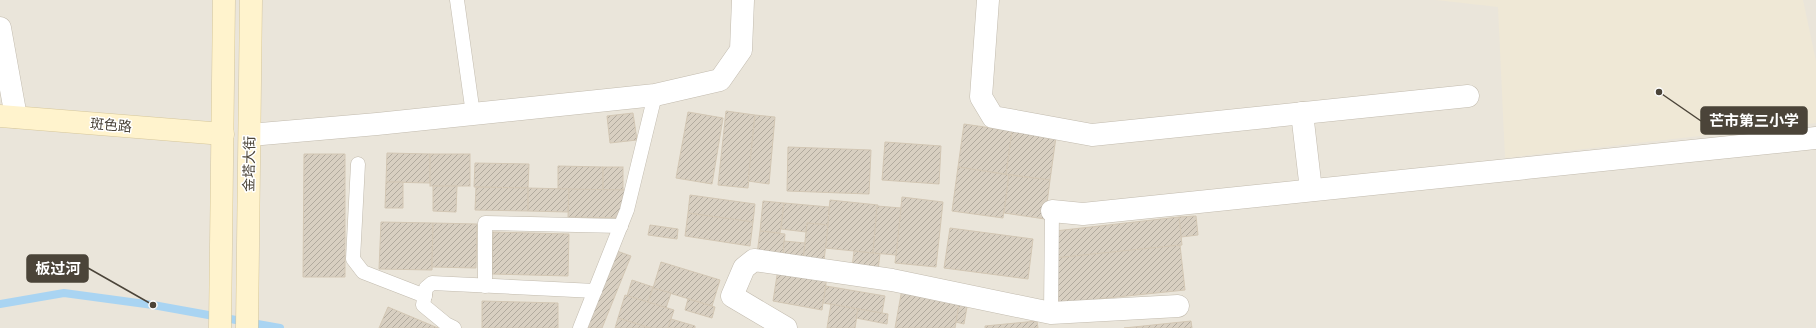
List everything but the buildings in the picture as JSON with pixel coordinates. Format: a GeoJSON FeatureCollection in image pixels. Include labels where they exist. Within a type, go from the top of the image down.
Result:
{"type":"FeatureCollection","features":[{"type":"Feature","properties":{"kind":"main road","name":"金塔大街"},"geometry":{"type":"LineString","coordinates":[[220,328],[224,0]]}},
{"type":"Feature","properties":{"kind":"main road","name":"金塔大街"},"geometry":{"type":"LineString","coordinates":[[247,328],[251,0]]}},
{"type":"Feature","properties":{"kind":"main road","name":"斑色路"},"geometry":{"type":"LineString","coordinates":[[8,116],[223,134]]}},
{"type":"Feature","properties":{"kind":"street"},"geometry":{"type":"LineString","coordinates":[[250,135],[654,95],[720,80],[741,50],[743,0]]}},
{"type":"Feature","properties":{"kind":"street"},"geometry":{"type":"LineString","coordinates":[[988,0],[981,97],[993,117],[1092,135],[1468,96]]}},
{"type":"Feature","properties":{"kind":"street"},"geometry":{"type":"LineString","coordinates":[[0,28],[8,116]]}},
{"type":"Feature","properties":{"kind":"street"},"geometry":{"type":"LineString","coordinates":[[1302,113],[1312,190]]}},
{"type":"Feature","properties":{"kind":"street"},"geometry":{"type":"LineString","coordinates":[[1052,211],[1083,214],[1816,138]]}},
{"type":"Feature","properties":{"kind":"street"},"geometry":{"type":"LineString","coordinates":[[786,328],[732,296],[744,268],[754,260],[892,280],[1051,321],[1178,306]]}},
{"type":"Feature","properties":{"kind":"lane"},"geometry":{"type":"LineString","coordinates":[[457,0],[473,114]]}},
{"type":"Feature","properties":{"kind":"lane"},"geometry":{"type":"LineString","coordinates":[[580,328],[628,210],[654,95]]}},
{"type":"Feature","properties":{"kind":"lane"},"geometry":{"type":"LineString","coordinates":[[358,164],[353,259],[363,272],[425,296]]}},
{"type":"Feature","properties":{"kind":"lane"},"geometry":{"type":"LineString","coordinates":[[1051,321],[1052,211]]}},
{"type":"Feature","properties":{"kind":"lane"},"geometry":{"type":"LineString","coordinates":[[485,286],[485,223],[621,226]]}},
{"type":"Feature","properties":{"kind":"lane"},"geometry":{"type":"LineString","coordinates":[[454,328],[446,324],[423,305],[426,288],[432,283],[595,291]]}},
{"type":"Feature","properties":{"kind":"shaded area"},"geometry":{"type":"Polygon","coordinates":[[[0,0],[1816,0],[1816,328],[0,328],[0,0]]]}},
{"type":"Feature","properties":{"kind":"shaded area"},"geometry":{"type":"Polygon","coordinates":[[[1436,0],[1803,0],[1816,61],[1816,123],[1505,158],[1498,7],[1436,0]]]}},
{"type":"Feature","properties":{"kind":"waterway"},"geometry":{"type":"LineString","coordinates":[[0,304],[64,293],[153,305],[280,328]]}},
{"type":"Feature","properties":{"kind":"place","name":"芒市第三小学"},"geometry":{"type":"Point","coordinates":[1659,92]}},
{"type":"Feature","properties":{"kind":"place","name":"板过河"},"geometry":{"type":"Point","coordinates":[153,305]}}]}
